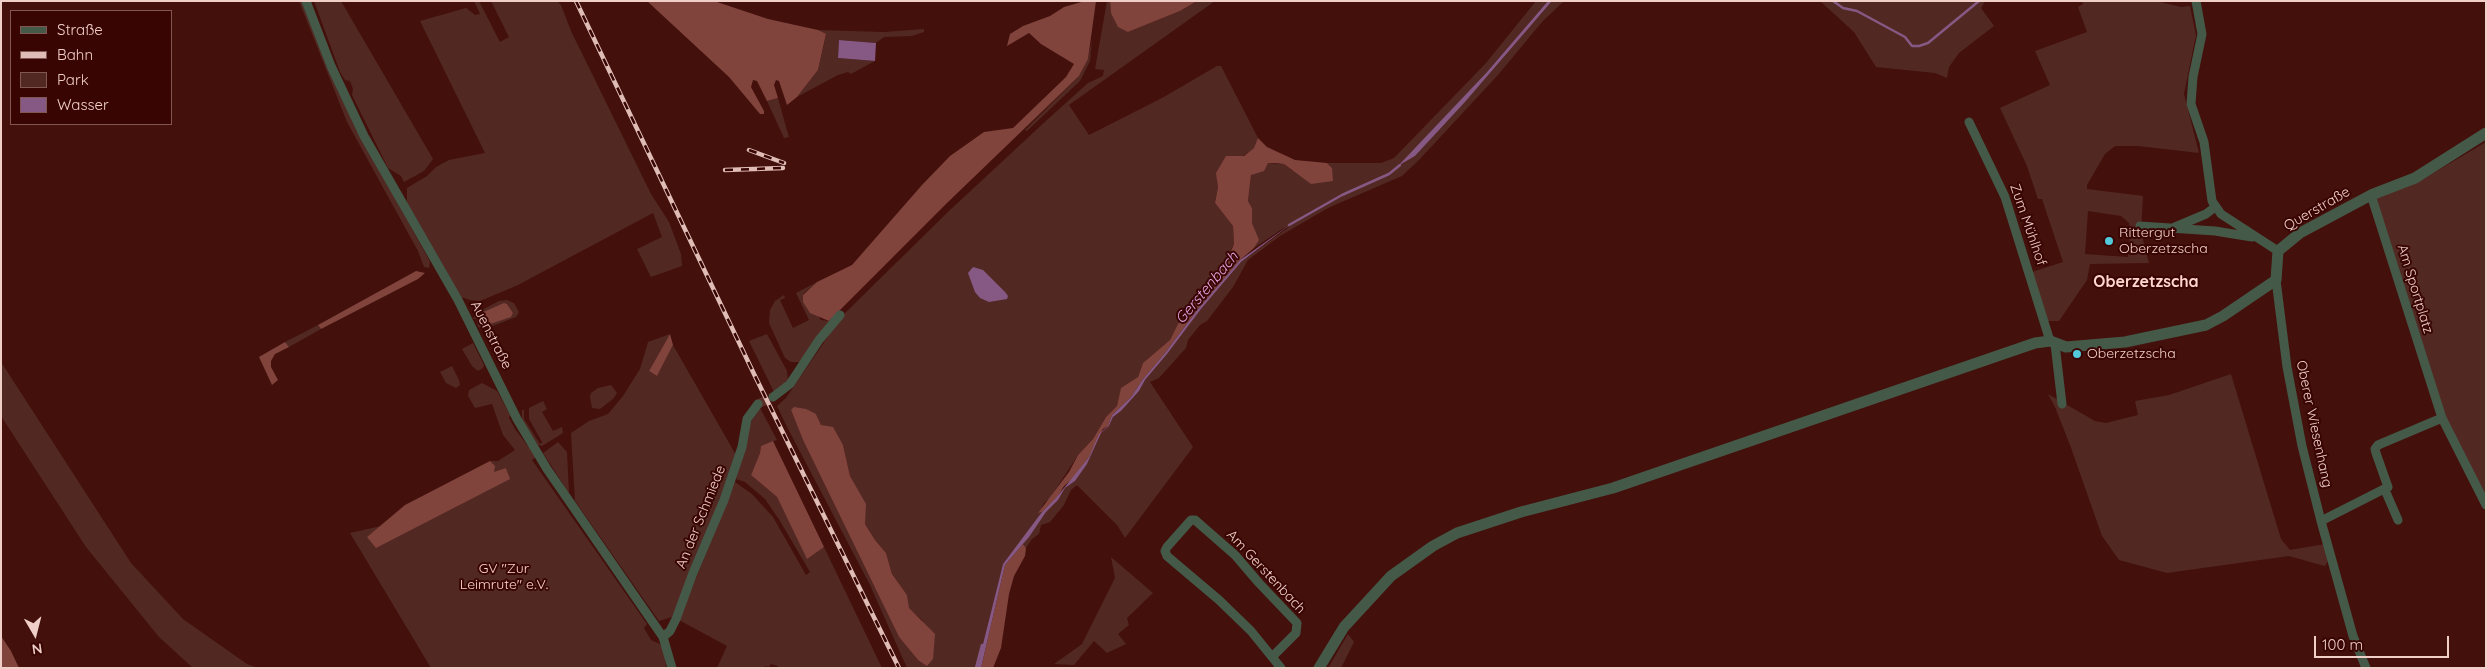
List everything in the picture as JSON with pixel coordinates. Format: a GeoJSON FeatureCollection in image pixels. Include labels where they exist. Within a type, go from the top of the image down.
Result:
{"type":"FeatureCollection","features":[{"type":"Feature","properties":{"kind":"street","name":"Auenstraße"},"geometry":{"type":"LineString","coordinates":[[306,1],[331,66],[364,136],[458,300],[525,432],[663,637],[672,668]]}},
{"type":"Feature","properties":{"kind":"street"},"geometry":{"type":"LineString","coordinates":[[2196,1],[2202,34],[2193,77],[2191,104],[2204,142],[2215,206],[2254,237],[2278,251]]}},
{"type":"Feature","properties":{"kind":"street","name":"Zum Mühlhof"},"geometry":{"type":"LineString","coordinates":[[1969,122],[2005,196],[2052,342]]}},
{"type":"Feature","properties":{"kind":"street","name":"Querstraße"},"geometry":{"type":"LineString","coordinates":[[2276,280],[2278,251],[2300,233],[2372,195],[2415,178],[2450,154],[2486,133]]}},
{"type":"Feature","properties":{"kind":"street","name":"Am Sportplatz"},"geometry":{"type":"LineString","coordinates":[[2372,195],[2432,391],[2442,418],[2486,505]]}},
{"type":"Feature","properties":{"kind":"street"},"geometry":{"type":"LineString","coordinates":[[2170,228],[2206,214],[2215,206]]}},
{"type":"Feature","properties":{"kind":"street"},"geometry":{"type":"LineString","coordinates":[[2140,226],[2215,231],[2254,237]]}},
{"type":"Feature","properties":{"kind":"street"},"geometry":{"type":"LineString","coordinates":[[1319,668],[1344,627],[1373,593],[1406,563],[1457,533],[1521,512],[1613,488],[2034,343],[2052,342],[2066,347],[2125,342],[2206,325],[2223,316],[2276,280]]}},
{"type":"Feature","properties":{"kind":"street","name":"Oberer Wiesenhang"},"geometry":{"type":"LineString","coordinates":[[2276,280],[2288,367],[2302,446],[2353,636],[2366,668]]}},
{"type":"Feature","properties":{"kind":"street"},"geometry":{"type":"LineString","coordinates":[[773,397],[790,384],[819,340],[840,315]]}},
{"type":"Feature","properties":{"kind":"street"},"geometry":{"type":"LineString","coordinates":[[2052,342],[2062,404]]}},
{"type":"Feature","properties":{"kind":"street","name":"An der Schmiede"},"geometry":{"type":"LineString","coordinates":[[663,637],[670,631],[676,619],[724,500],[742,447],[748,419],[758,404]]}},
{"type":"Feature","properties":{"kind":"street"},"geometry":{"type":"LineString","coordinates":[[2398,520],[2386,490],[2388,482],[2375,449],[2442,418]]}},
{"type":"Feature","properties":{"kind":"street"},"geometry":{"type":"LineString","coordinates":[[2321,522],[2386,490]]}},
{"type":"Feature","properties":{"kind":"street","name":"Am Gerstenbach"},"geometry":{"type":"LineString","coordinates":[[1272,656],[1296,633],[1297,624],[1235,555],[1195,520],[1191,520],[1167,547],[1165,551],[1167,556],[1219,600],[1250,631],[1281,668]]}},
{"type":"Feature","properties":{"kind":"green space"},"geometry":{"type":"Polygon","coordinates":[[[299,1],[302,1],[326,65],[357,131],[427,256],[430,262],[429,268],[424,267],[418,251],[347,122],[299,1]]]}},
{"type":"Feature","properties":{"kind":"green space"},"geometry":{"type":"Polygon","coordinates":[[[314,1],[341,1],[433,159],[424,171],[404,182],[401,176],[388,168],[352,95],[353,89],[350,81],[345,80],[340,72],[314,1]]]}},
{"type":"Feature","properties":{"kind":"green space"},"geometry":{"type":"Polygon","coordinates":[[[474,1],[479,1],[500,42],[509,37],[491,1],[557,1],[561,5],[571,31],[651,194],[669,222],[681,254],[682,266],[651,277],[637,249],[662,237],[653,213],[518,285],[480,301],[461,297],[407,203],[407,188],[449,160],[485,153],[420,21],[466,8],[475,15],[480,14],[474,1]]]}},
{"type":"Feature","properties":{"kind":"green space"},"geometry":{"type":"Polygon","coordinates":[[[1107,1],[1110,1],[1111,13],[1128,32],[1180,11],[1197,1],[1215,1],[1069,105],[1089,135],[1162,98],[1217,66],[1221,66],[1258,138],[1255,148],[1217,173],[1218,187],[1215,203],[1233,226],[1234,244],[1217,278],[1204,294],[1186,308],[1170,340],[1143,363],[1138,377],[1122,388],[1117,406],[1106,417],[1093,439],[1078,455],[1050,498],[1044,503],[1039,513],[1042,512],[1035,524],[1003,564],[977,668],[907,668],[870,585],[777,406],[786,398],[842,316],[950,210],[1048,119],[1088,83],[1103,76],[1104,70],[1095,69],[1107,1]],[[791,410],[803,440],[899,637],[918,660],[933,659],[933,651],[922,620],[908,608],[907,595],[892,574],[886,553],[865,524],[865,504],[850,476],[843,445],[821,425],[816,414],[791,410]]]}},
{"type":"Feature","properties":{"kind":"green space"},"geometry":{"type":"Polygon","coordinates":[[[1536,1],[1548,1],[1487,72],[1400,165],[1415,156],[1465,102],[1552,1],[1564,1],[1542,22],[1498,75],[1419,160],[1402,176],[1328,208],[1280,236],[1248,260],[1233,287],[1207,321],[1200,325],[1188,340],[1186,348],[1159,378],[1150,382],[1193,447],[1125,538],[1117,525],[1077,485],[1071,490],[1064,505],[1050,522],[1041,525],[1039,534],[1032,539],[1026,548],[1023,544],[1046,512],[1058,500],[1065,488],[1075,481],[1087,464],[1101,433],[1109,426],[1113,417],[1139,391],[1145,380],[1201,309],[1241,262],[1289,227],[1282,229],[1254,248],[1258,240],[1252,223],[1252,208],[1248,201],[1251,175],[1268,163],[1284,164],[1293,171],[1332,168],[1327,163],[1381,163],[1394,158],[1486,63],[1536,1]]]}},
{"type":"Feature","properties":{"kind":"green space"},"geometry":{"type":"Polygon","coordinates":[[[1820,1],[1985,1],[1981,8],[1994,26],[1959,53],[1949,67],[1947,78],[1935,73],[1876,67],[1854,32],[1820,1]]]}},
{"type":"Feature","properties":{"kind":"green space"},"geometry":{"type":"Polygon","coordinates":[[[2082,1],[2156,1],[2181,7],[2190,6],[2196,35],[2184,94],[2199,153],[2138,146],[2115,146],[2105,154],[2087,185],[2087,189],[2143,196],[2141,232],[2149,263],[2090,264],[2087,280],[2059,321],[2046,321],[2032,272],[2063,262],[2042,199],[2038,199],[2027,166],[2000,108],[2050,85],[2035,51],[2087,32],[2078,7],[2083,4],[2082,1]],[[2088,211],[2085,254],[2128,257],[2129,223],[2121,216],[2088,211]]]}},
{"type":"Feature","properties":{"kind":"green space"},"geometry":{"type":"Polygon","coordinates":[[[924,29],[924,32],[912,36],[884,37],[876,43],[839,40],[838,58],[875,61],[851,74],[848,72],[838,75],[797,97],[818,70],[826,35],[818,30],[884,32],[924,29]]]}},
{"type":"Feature","properties":{"kind":"green space"},"geometry":{"type":"Polygon","coordinates":[[[1092,39],[1090,61],[1080,81],[1027,131],[1025,130],[1079,76],[1088,59],[1092,39]]]}},
{"type":"Feature","properties":{"kind":"green space"},"geometry":{"type":"Polygon","coordinates":[[[778,98],[789,137],[784,138],[767,101],[778,98]]]}},
{"type":"Feature","properties":{"kind":"green space"},"geometry":{"type":"Polygon","coordinates":[[[2486,142],[2486,501],[2444,417],[2376,198],[2425,178],[2486,142]]]}},
{"type":"Feature","properties":{"kind":"green space"},"geometry":{"type":"Polygon","coordinates":[[[817,282],[803,294],[821,320],[829,321],[802,362],[791,362],[785,358],[769,323],[770,310],[775,301],[784,295],[785,298],[780,300],[793,328],[809,320],[796,293],[817,282]]]}},
{"type":"Feature","properties":{"kind":"green space"},"geometry":{"type":"Polygon","coordinates":[[[507,300],[514,303],[519,312],[516,317],[485,329],[478,327],[477,319],[473,319],[476,313],[499,301],[507,300]],[[507,304],[484,325],[510,317],[513,313],[507,304]]]}},
{"type":"Feature","properties":{"kind":"green space"},"geometry":{"type":"Polygon","coordinates":[[[318,325],[321,329],[289,347],[285,342],[318,325]]]}},
{"type":"Feature","properties":{"kind":"green space"},"geometry":{"type":"Polygon","coordinates":[[[670,334],[649,371],[657,376],[673,345],[736,455],[723,495],[672,617],[659,621],[575,501],[571,433],[589,421],[608,414],[623,396],[640,369],[648,342],[670,334]]]}},
{"type":"Feature","properties":{"kind":"green space"},"geometry":{"type":"Polygon","coordinates":[[[767,334],[787,371],[788,380],[782,388],[774,392],[749,341],[767,334]]]}},
{"type":"Feature","properties":{"kind":"green space"},"geometry":{"type":"Polygon","coordinates":[[[473,343],[484,365],[478,371],[472,366],[462,349],[473,343]]]}},
{"type":"Feature","properties":{"kind":"green space"},"geometry":{"type":"Polygon","coordinates":[[[1,362],[131,563],[183,619],[247,664],[258,668],[193,668],[159,637],[86,547],[1,416],[1,362]]]}},
{"type":"Feature","properties":{"kind":"green space"},"geometry":{"type":"Polygon","coordinates":[[[452,366],[460,385],[456,388],[446,383],[440,372],[452,366]]]}},
{"type":"Feature","properties":{"kind":"green space"},"geometry":{"type":"Polygon","coordinates":[[[2231,374],[2281,539],[2290,550],[2325,544],[2328,561],[2325,566],[2289,556],[2167,573],[2119,560],[2102,536],[2070,445],[2048,394],[2095,421],[2106,423],[2138,415],[2135,401],[2169,395],[2231,374]]]}},
{"type":"Feature","properties":{"kind":"green space","name":"GV \"Zur Leimrute\" e.V."},"geometry":{"type":"Polygon","coordinates":[[[482,383],[497,391],[515,429],[536,457],[532,460],[647,624],[644,628],[651,640],[660,644],[665,654],[666,668],[431,668],[350,533],[381,526],[367,537],[508,473],[506,468],[494,473],[494,466],[490,461],[498,461],[515,450],[503,435],[492,404],[475,408],[468,396],[469,390],[482,383]]]}},
{"type":"Feature","properties":{"kind":"green space"},"geometry":{"type":"Polygon","coordinates":[[[611,385],[617,393],[613,399],[600,409],[592,408],[591,393],[598,388],[611,385]]]}},
{"type":"Feature","properties":{"kind":"green space"},"geometry":{"type":"Polygon","coordinates":[[[543,401],[547,409],[542,412],[553,431],[562,427],[563,433],[542,446],[538,445],[522,419],[522,410],[524,410],[524,419],[540,444],[542,442],[529,419],[529,408],[543,401]]]}},
{"type":"Feature","properties":{"kind":"green space"},"geometry":{"type":"Polygon","coordinates":[[[760,408],[777,440],[761,446],[751,475],[777,497],[807,558],[824,547],[882,668],[777,668],[778,666],[771,664],[769,667],[765,666],[764,668],[717,668],[727,646],[679,620],[735,482],[752,494],[773,517],[806,575],[810,572],[765,499],[745,482],[736,479],[751,422],[760,408]]]}},
{"type":"Feature","properties":{"kind":"green space"},"geometry":{"type":"Polygon","coordinates":[[[558,442],[567,452],[569,493],[543,453],[558,442]]]}},
{"type":"Feature","properties":{"kind":"green space"},"geometry":{"type":"Polygon","coordinates":[[[1111,557],[1153,593],[1127,618],[1129,625],[1118,634],[1126,644],[1107,653],[1094,641],[1074,665],[1054,664],[1082,644],[1115,578],[1111,557]]]}},
{"type":"Feature","properties":{"kind":"green space"},"geometry":{"type":"Polygon","coordinates":[[[1348,634],[1354,642],[1341,668],[1328,668],[1348,634]]]}},
{"type":"Feature","properties":{"kind":"shaded area"},"geometry":{"type":"Polygon","coordinates":[[[647,1],[714,1],[768,19],[818,30],[826,34],[818,70],[797,97],[787,105],[779,81],[776,80],[774,85],[778,98],[767,101],[757,81],[753,80],[751,87],[764,111],[764,114],[760,114],[729,77],[647,1]]]}},
{"type":"Feature","properties":{"kind":"shaded area"},"geometry":{"type":"Polygon","coordinates":[[[1085,1],[1096,1],[1088,59],[1079,76],[947,203],[829,321],[810,313],[803,302],[803,295],[817,282],[852,265],[950,156],[984,132],[1013,128],[1066,77],[1074,64],[1041,44],[1029,33],[1007,46],[1010,34],[1023,26],[1050,16],[1064,7],[1085,1]]]}},
{"type":"Feature","properties":{"kind":"shaded area"},"geometry":{"type":"Polygon","coordinates":[[[1110,1],[1197,1],[1180,11],[1128,32],[1118,27],[1111,13],[1110,1]]]}},
{"type":"Feature","properties":{"kind":"shaded area"},"geometry":{"type":"Polygon","coordinates":[[[1258,138],[1267,147],[1295,160],[1327,163],[1332,168],[1333,181],[1311,184],[1284,164],[1276,163],[1268,163],[1264,171],[1251,175],[1248,201],[1252,208],[1252,223],[1259,240],[1254,248],[1240,260],[1198,309],[1131,397],[1112,415],[1108,426],[1103,429],[1089,457],[1064,486],[1057,498],[1042,512],[1038,513],[1069,472],[1078,455],[1093,439],[1106,417],[1117,406],[1121,388],[1138,377],[1143,363],[1170,340],[1186,308],[1204,294],[1227,261],[1234,244],[1233,226],[1215,203],[1218,187],[1216,173],[1226,156],[1244,156],[1254,148],[1258,138]]]}},
{"type":"Feature","properties":{"kind":"shaded area"},"geometry":{"type":"Polygon","coordinates":[[[416,271],[425,273],[418,279],[321,329],[318,325],[416,271]]]}},
{"type":"Feature","properties":{"kind":"shaded area"},"geometry":{"type":"Polygon","coordinates":[[[504,303],[507,304],[513,313],[511,317],[484,326],[481,324],[479,314],[504,303]]]}},
{"type":"Feature","properties":{"kind":"shaded area"},"geometry":{"type":"Polygon","coordinates":[[[670,334],[673,345],[657,376],[649,371],[670,334]]]}},
{"type":"Feature","properties":{"kind":"shaded area"},"geometry":{"type":"Polygon","coordinates":[[[285,342],[289,347],[275,354],[271,361],[271,367],[278,380],[272,385],[259,357],[285,342]]]}},
{"type":"Feature","properties":{"kind":"shaded area"},"geometry":{"type":"Polygon","coordinates":[[[794,407],[806,409],[816,414],[821,425],[833,427],[843,445],[850,476],[866,504],[865,524],[886,553],[892,574],[907,595],[909,608],[935,634],[933,659],[927,666],[918,660],[899,637],[803,440],[791,410],[794,407]]]}},
{"type":"Feature","properties":{"kind":"shaded area"},"geometry":{"type":"Polygon","coordinates":[[[773,441],[824,547],[807,559],[777,497],[751,475],[761,446],[773,441]]]}},
{"type":"Feature","properties":{"kind":"shaded area"},"geometry":{"type":"Polygon","coordinates":[[[490,461],[495,466],[494,472],[506,468],[510,479],[376,548],[367,537],[405,505],[490,461]]]}},
{"type":"Feature","properties":{"kind":"shaded area"},"geometry":{"type":"Polygon","coordinates":[[[1023,544],[1026,548],[1025,556],[1014,576],[1009,594],[1001,648],[993,668],[981,668],[1005,565],[1023,544]]]}},
{"type":"Feature","properties":{"kind":"shaded area"},"geometry":{"type":"Polygon","coordinates":[[[1,636],[11,651],[19,668],[1,668],[1,636]]]}},
{"type":"Feature","properties":{"kind":"water"},"geometry":{"type":"Polygon","coordinates":[[[1548,1],[1552,1],[1465,102],[1415,156],[1398,166],[1487,72],[1548,1]]]}},
{"type":"Feature","properties":{"kind":"water"},"geometry":{"type":"Polygon","coordinates":[[[839,40],[876,43],[875,61],[838,58],[839,40]]]}},
{"type":"Feature","properties":{"kind":"water"},"geometry":{"type":"Polygon","coordinates":[[[1291,224],[1241,262],[1201,309],[1145,380],[1139,391],[1113,417],[1109,426],[1101,433],[1087,464],[1075,481],[1065,488],[1058,500],[1046,512],[1029,537],[1005,565],[981,668],[977,668],[1003,564],[1042,512],[1056,498],[1089,457],[1099,434],[1108,426],[1112,415],[1131,397],[1198,309],[1240,260],[1291,224]]]}},
{"type":"Feature","properties":{"kind":"water"},"geometry":{"type":"Polygon","coordinates":[[[973,267],[983,270],[1005,292],[1008,296],[1007,299],[989,302],[980,298],[975,292],[968,273],[973,267]]]}},
{"type":"Feature","properties":{"kind":"waterway","name":"Gerstenbach"},"geometry":{"type":"LineString","coordinates":[[1833,1],[1843,8],[1857,11],[1905,37],[1912,46],[1928,43],[1979,1]]}},
{"type":"Feature","properties":{"kind":"waterway","name":"Gerstenbach"},"geometry":{"type":"LineString","coordinates":[[1289,225],[1342,195],[1389,174],[1400,165]]}},
{"type":"Feature","properties":{"kind":"waterway","name":"Gerstenbach"},"geometry":{"type":"LineString","coordinates":[[976,668],[982,645]]}},
{"type":"Feature","properties":{"kind":"tunnel"},"geometry":{"type":"LineString","coordinates":[[758,404],[773,397]]}},
{"type":"Feature","properties":{"kind":"railway"},"geometry":{"type":"LineString","coordinates":[[576,1],[754,374],[899,668]]}},
{"type":"Feature","properties":{"kind":"railway"},"geometry":{"type":"LineString","coordinates":[[749,150],[784,163]]}},
{"type":"Feature","properties":{"kind":"railway"},"geometry":{"type":"LineString","coordinates":[[725,170],[783,168]]}},
{"type":"Feature","properties":{"kind":"place","name":"Rittergut Oberzetzscha"},"geometry":{"type":"Point","coordinates":[2109,241]}},
{"type":"Feature","properties":{"kind":"place","name":"Oberzetzscha"},"geometry":{"type":"Point","coordinates":[2077,354]}},
{"type":"Feature","properties":{"kind":"district","name":"Oberzetzscha"},"geometry":{"type":"Point","coordinates":[2146,282]}}]}
